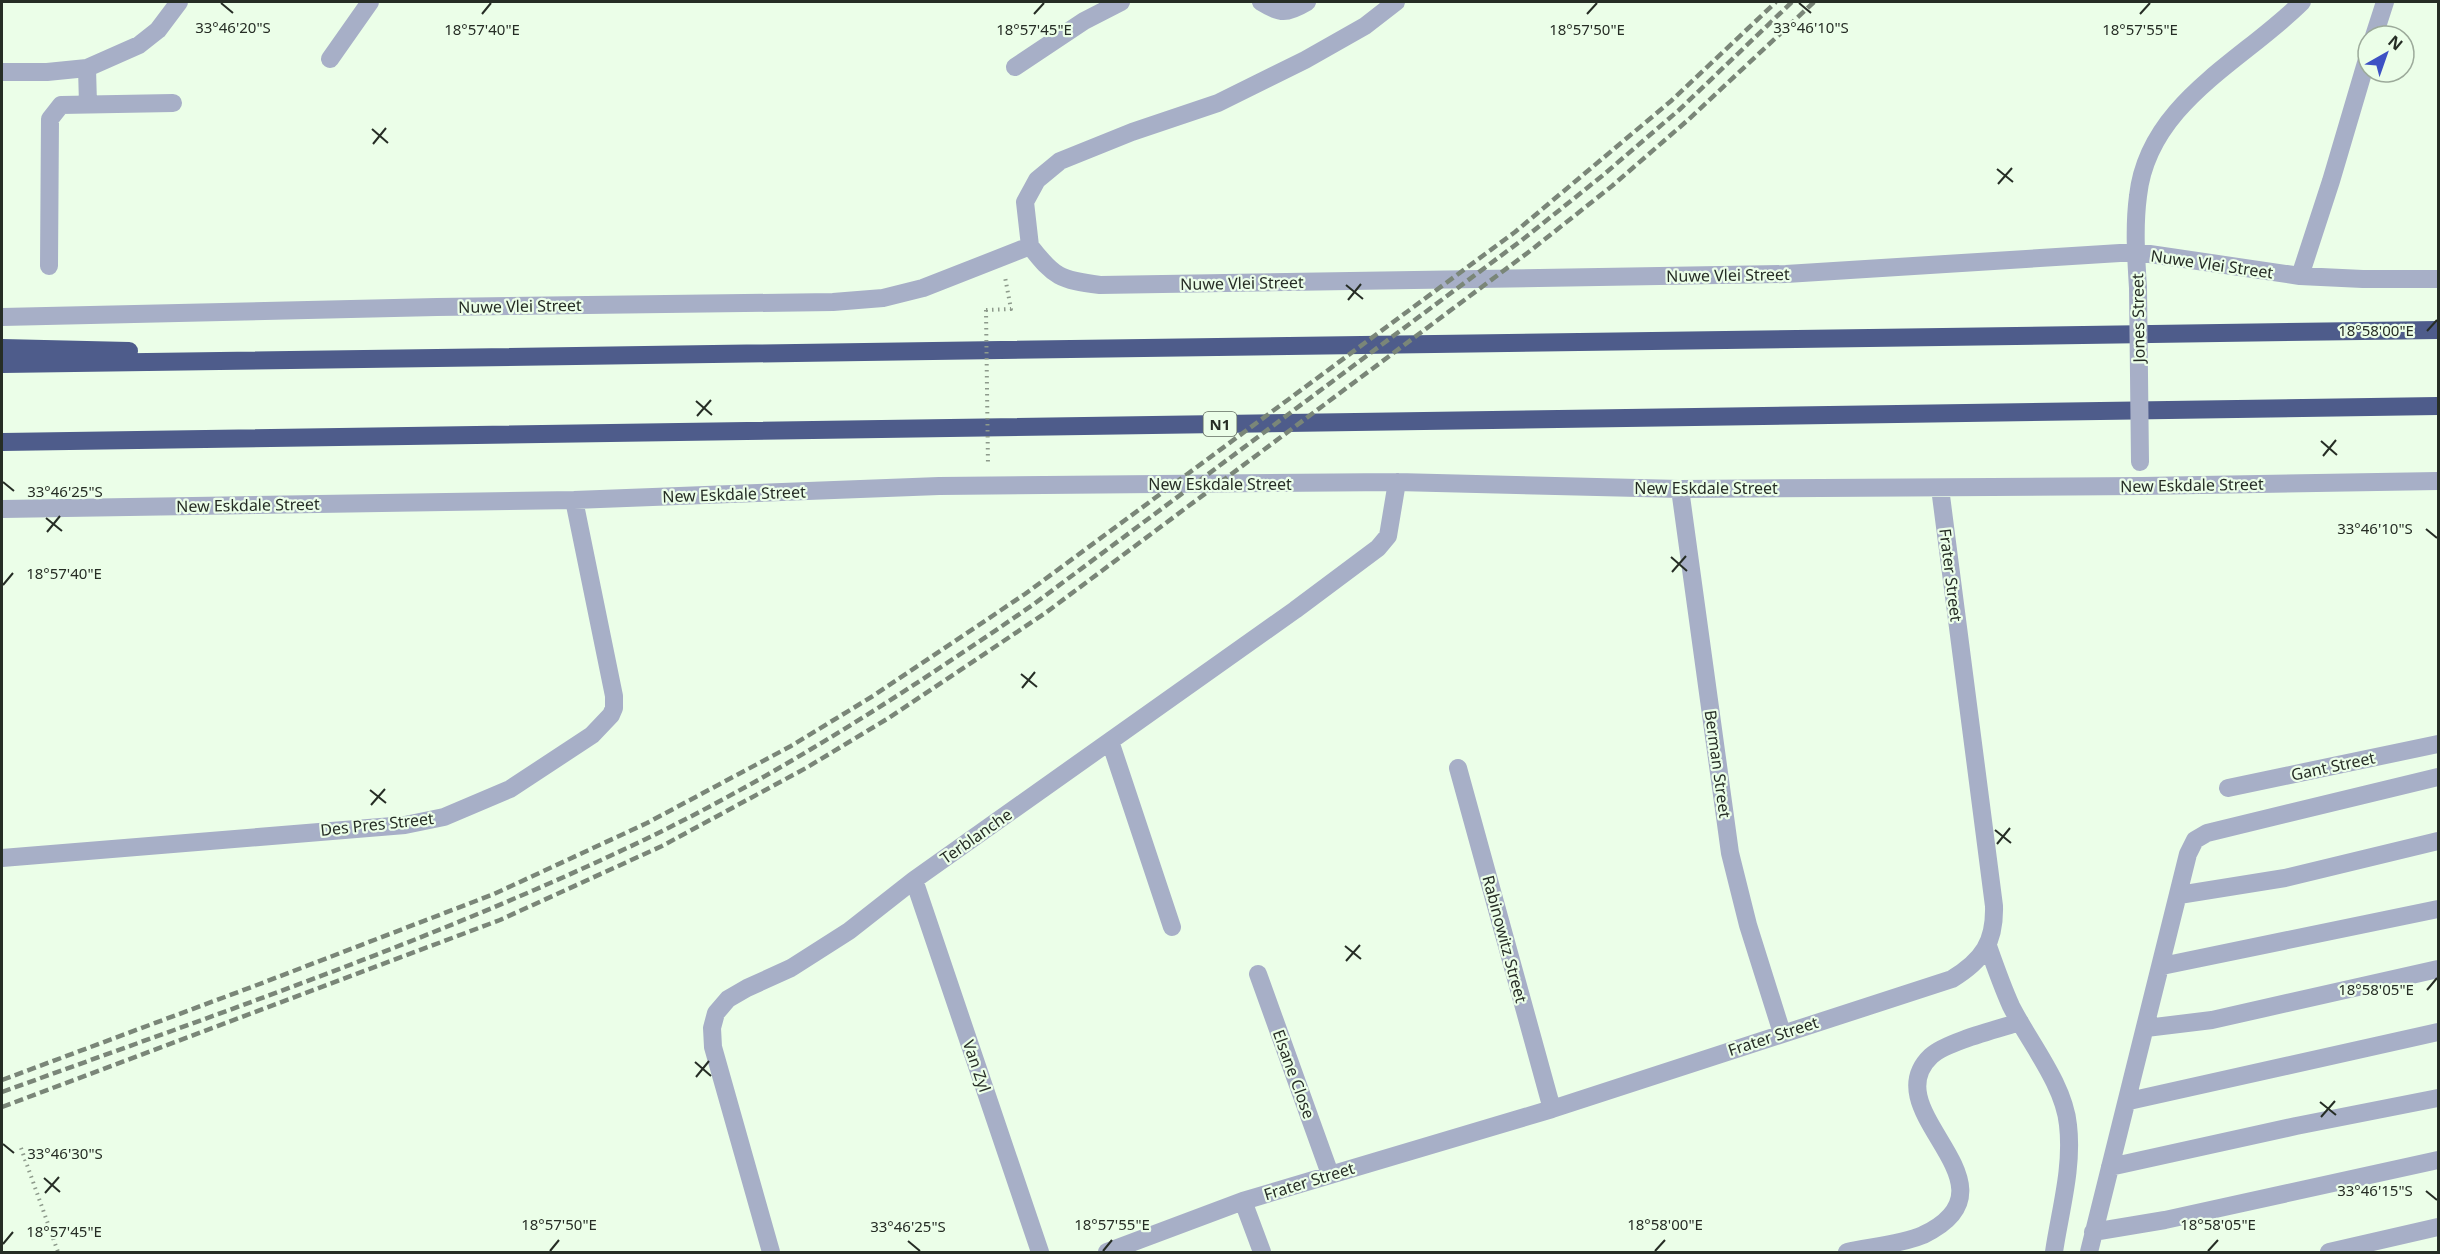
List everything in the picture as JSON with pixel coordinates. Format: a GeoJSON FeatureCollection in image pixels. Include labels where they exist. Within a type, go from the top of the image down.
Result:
{"type":"FeatureCollection","features":[{"type":"Feature","properties":{"kind":"highway"},"geometry":{"type":"LineString","coordinates":[[2,364],[2439,330]]}},
{"type":"Feature","properties":{"kind":"highway"},"geometry":{"type":"LineString","coordinates":[[2,348],[416,358]]}},
{"type":"Feature","properties":{"kind":"highway","name":"N1"},"geometry":{"type":"LineString","coordinates":[[2,442],[2439,406]]}},
{"type":"Feature","properties":{"kind":"street"},"geometry":{"type":"LineString","coordinates":[[2,72],[47,72],[87,68],[139,45],[158,30],[179,2]]}},
{"type":"Feature","properties":{"kind":"street"},"geometry":{"type":"LineString","coordinates":[[330,58],[370,2]]}},
{"type":"Feature","properties":{"kind":"street"},"geometry":{"type":"LineString","coordinates":[[1015,67],[1084,21],[1121,2]]}},
{"type":"Feature","properties":{"kind":"street"},"geometry":{"type":"LineString","coordinates":[[1261,2],[1284,12],[1294,10],[1307,2]]}},
{"type":"Feature","properties":{"kind":"street"},"geometry":{"type":"LineString","coordinates":[[1030,246],[1025,202],[1037,180],[1060,161],[1132,132],[1218,104],[1305,60],[1365,26],[1396,2]]}},
{"type":"Feature","properties":{"kind":"street","name":"Jones Street"},"geometry":{"type":"LineString","coordinates":[[2142,486],[2136,252],[2138,194],[2146,161],[2163,127],[2194,93],[2302,2]]}},
{"type":"Feature","properties":{"kind":"street"},"geometry":{"type":"LineString","coordinates":[[2378,24],[2385,2]]}},
{"type":"Feature","properties":{"kind":"street"},"geometry":{"type":"LineString","coordinates":[[87,68],[88,104]]}},
{"type":"Feature","properties":{"kind":"street"},"geometry":{"type":"LineString","coordinates":[[2300,276],[2360,84]]}},
{"type":"Feature","properties":{"kind":"street"},"geometry":{"type":"LineString","coordinates":[[49,266],[50,119],[61,105],[173,103]]}},
{"type":"Feature","properties":{"kind":"street","name":"Nuwe Vlei Street"},"geometry":{"type":"LineString","coordinates":[[3,315],[833,302],[883,298],[923,288],[1030,246],[1048,269],[1062,279],[1100,285],[1786,274],[2136,252],[2300,276],[2439,279]]}},
{"type":"Feature","properties":{"kind":"street","name":"New Eskdale Street"},"geometry":{"type":"LineString","coordinates":[[2,509],[574,500],[939,486],[1398,482],[1680,489],[2142,486],[2439,481]]}},
{"type":"Feature","properties":{"kind":"street","name":"Terblanche"},"geometry":{"type":"LineString","coordinates":[[771,1252],[713,1047],[712,1028],[716,1013],[728,999],[747,987],[791,968],[849,932],[914,880],[1295,610],[1378,548],[1388,536],[1398,482]]}},
{"type":"Feature","properties":{"kind":"street","name":"Frater Street"},"geometry":{"type":"LineString","coordinates":[[1107,1252],[1242,1201],[1552,1109],[1952,979],[1976,961],[1988,946],[1995,924],[1994,906],[1940,488]]}},
{"type":"Feature","properties":{"kind":"street","name":"Berman Street"},"geometry":{"type":"LineString","coordinates":[[1680,489],[1730,853],[1748,925],[1782,1033]]}},
{"type":"Feature","properties":{"kind":"street","name":"Des Pres Street"},"geometry":{"type":"LineString","coordinates":[[2,858],[405,825],[444,817],[510,789],[592,735],[606,723],[614,708],[614,696],[574,500]]}},
{"type":"Feature","properties":{"kind":"street"},"geometry":{"type":"LineString","coordinates":[[1110,741],[1172,927]]}},
{"type":"Feature","properties":{"kind":"street","name":"Gant Street"},"geometry":{"type":"LineString","coordinates":[[2228,788],[2439,744]]}},
{"type":"Feature","properties":{"kind":"street","name":"Rabinowitz Street"},"geometry":{"type":"LineString","coordinates":[[1458,768],[1552,1109]]}},
{"type":"Feature","properties":{"kind":"street"},"geometry":{"type":"LineString","coordinates":[[2089,1252],[2129,1101],[2190,850],[2195,840],[2202,835],[2439,777]]}},
{"type":"Feature","properties":{"kind":"street"},"geometry":{"type":"LineString","coordinates":[[2179,895],[2285,878],[2439,841]]}},
{"type":"Feature","properties":{"kind":"street","name":"Van Zyl"},"geometry":{"type":"LineString","coordinates":[[914,880],[1040,1252]]}},
{"type":"Feature","properties":{"kind":"street"},"geometry":{"type":"LineString","coordinates":[[2162,966],[2439,909]]}},
{"type":"Feature","properties":{"kind":"street"},"geometry":{"type":"LineString","coordinates":[[1988,946],[2020,1022],[2058,1094],[2068,1124],[2067,1174],[2054,1252]]}},
{"type":"Feature","properties":{"kind":"street"},"geometry":{"type":"LineString","coordinates":[[2146,1028],[2212,1020],[2439,969]]}},
{"type":"Feature","properties":{"kind":"street","name":"Elsane Close"},"geometry":{"type":"LineString","coordinates":[[1258,974],[1330,1174]]}},
{"type":"Feature","properties":{"kind":"street"},"geometry":{"type":"LineString","coordinates":[[1847,1252],[1920,1236],[1933,1230],[1955,1209],[1961,1197],[1960,1178],[1921,1104],[1916,1088],[1921,1068],[1940,1049],[2020,1022]]}},
{"type":"Feature","properties":{"kind":"street"},"geometry":{"type":"LineString","coordinates":[[2129,1101],[2439,1032]]}},
{"type":"Feature","properties":{"kind":"street"},"geometry":{"type":"LineString","coordinates":[[2110,1167],[2296,1126],[2439,1098]]}},
{"type":"Feature","properties":{"kind":"street"},"geometry":{"type":"LineString","coordinates":[[2093,1232],[2165,1220],[2439,1160]]}},
{"type":"Feature","properties":{"kind":"street"},"geometry":{"type":"LineString","coordinates":[[1242,1201],[1262,1252]]}},
{"type":"Feature","properties":{"kind":"street"},"geometry":{"type":"LineString","coordinates":[[2329,1252],[2439,1227]]}},
{"type":"Feature","properties":{"kind":"path"},"geometry":{"type":"LineString","coordinates":[[988,466],[986,310],[1011,309],[1005,273]]}},
{"type":"Feature","properties":{"kind":"path"},"geometry":{"type":"LineString","coordinates":[[21,1148],[58,1252]]}},
{"type":"Feature","properties":{"kind":"railway"},"geometry":{"type":"LineString","coordinates":[[2,1080],[494,894],[647,823],[791,746],[873,696],[1025,594],[1515,232],[1671,101],[1776,2]]}},
{"type":"Feature","properties":{"kind":"railway"},"geometry":{"type":"LineString","coordinates":[[2,1092],[329,973],[571,874],[700,812],[846,728],[1034,604],[1522,240],[1679,110],[1792,2]]}},
{"type":"Feature","properties":{"kind":"railway"},"geometry":{"type":"LineString","coordinates":[[2,1107],[500,920],[662,846],[806,768],[887,719],[1044,614],[1530,251],[1612,186],[1688,120],[1814,2]]}}]}
